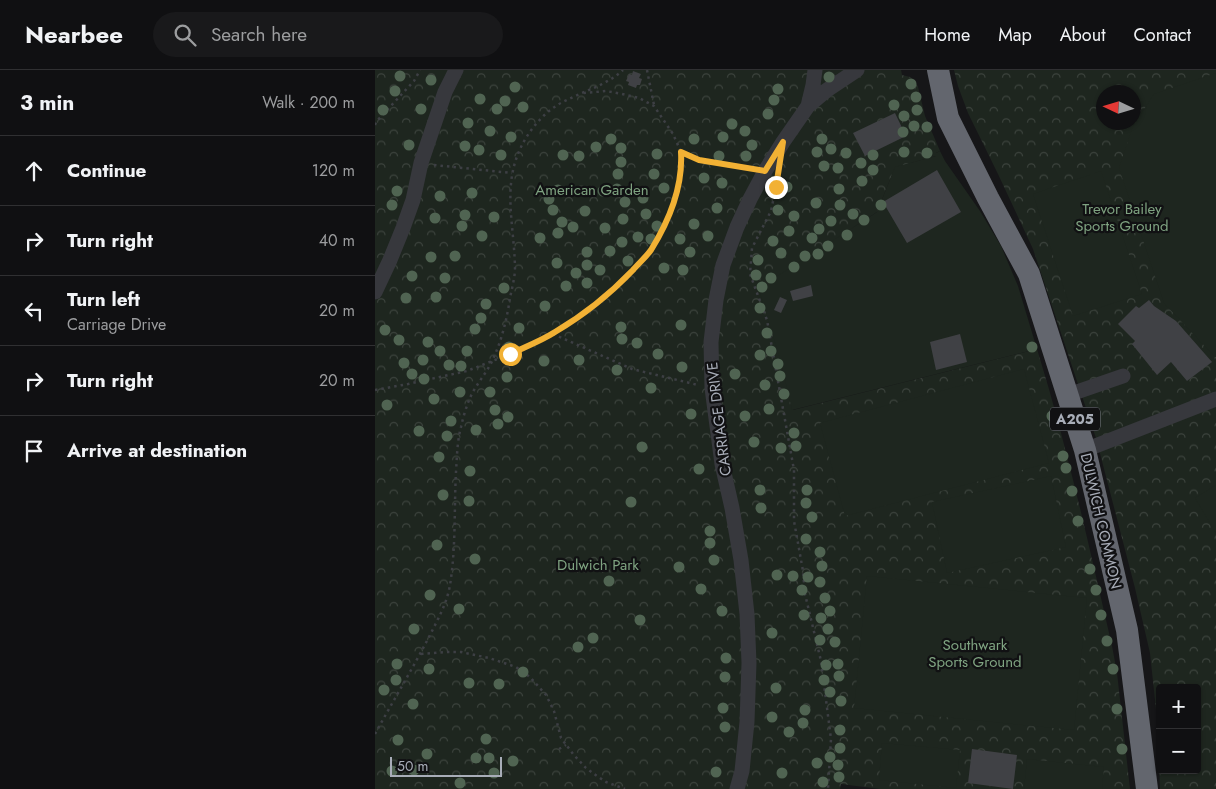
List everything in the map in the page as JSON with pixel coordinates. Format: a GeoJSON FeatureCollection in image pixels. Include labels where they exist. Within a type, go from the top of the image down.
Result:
{"type":"FeatureCollection","features":[{"type":"Feature","properties":{"kind":"highway","name":"DULWICH COMMON"},"geometry":{"type":"LineString","coordinates":[[938,70],[948,118],[1029,274],[1085,450],[1127,630],[1147,789]]}},
{"type":"Feature","properties":{"kind":"lane"},"geometry":{"type":"LineString","coordinates":[[375,292],[403,228],[413,200],[421,163],[445,92],[457,70]]}},
{"type":"Feature","properties":{"kind":"lane","name":"CARRIAGE DRIVE"},"geometry":{"type":"LineString","coordinates":[[737,789],[742,771],[747,722],[749,663],[747,614],[741,560],[722,464],[712,388],[711,342],[716,300],[723,265],[737,227],[750,199],[771,174],[783,142],[808,106],[815,70]]}},
{"type":"Feature","properties":{"kind":"lane"},"geometry":{"type":"LineString","coordinates":[[808,106],[827,90],[857,70]]}},
{"type":"Feature","properties":{"kind":"lane"},"geometry":{"type":"LineString","coordinates":[[1068,395],[1123,376]]}},
{"type":"Feature","properties":{"kind":"lane"},"geometry":{"type":"LineString","coordinates":[[1085,450],[1216,399]]}},
{"type":"Feature","properties":{"kind":"path"},"geometry":{"type":"LineString","coordinates":[[375,124],[414,81],[420,70]]}},
{"type":"Feature","properties":{"kind":"path"},"geometry":{"type":"LineString","coordinates":[[375,734],[421,654],[441,612],[449,587],[454,535],[457,452],[461,427],[470,398],[493,361],[503,333],[515,269],[510,192],[512,173],[520,150],[532,129],[549,111],[566,100],[604,83],[623,70]]}},
{"type":"Feature","properties":{"kind":"path"},"geometry":{"type":"LineString","coordinates":[[375,390],[467,371],[553,334],[570,324],[615,288],[650,252],[673,205],[680,183],[682,166],[681,152],[673,134],[655,106],[647,70]]}},
{"type":"Feature","properties":{"kind":"path"},"geometry":{"type":"LineString","coordinates":[[582,93],[606,92],[622,94],[639,98],[655,106]]}},
{"type":"Feature","properties":{"kind":"path"},"geometry":{"type":"LineString","coordinates":[[681,152],[699,160],[771,174],[771,211],[752,248],[750,274],[767,320],[795,470],[794,521],[805,594],[821,661],[831,739],[828,789]]}},
{"type":"Feature","properties":{"kind":"path"},"geometry":{"type":"LineString","coordinates":[[421,163],[512,173]]}},
{"type":"Feature","properties":{"kind":"path"},"geometry":{"type":"LineString","coordinates":[[553,334],[632,369],[712,388]]}},
{"type":"Feature","properties":{"kind":"path"},"geometry":{"type":"LineString","coordinates":[[421,654],[438,655],[461,652],[489,658],[516,668],[530,677],[546,695],[554,711],[561,738],[573,754],[585,768],[607,782],[625,789]]}},
{"type":"Feature","properties":{"kind":"path"},"geometry":{"type":"LineString","coordinates":[[559,749],[566,744]]}},
{"type":"Feature","properties":{"kind":"green space","name":"Dulwich Park"},"geometry":{"type":"Polygon","coordinates":[[[375,70],[901,70],[902,75],[914,80],[918,87],[925,116],[940,151],[936,153],[936,156],[911,163],[892,175],[877,212],[854,227],[793,410],[1037,349],[1068,459],[1112,646],[1117,673],[1130,789],[880,789],[841,784],[840,789],[375,789],[375,70]]]}},
{"type":"Feature","properties":{"kind":"green space","name":"Trevor Bailey Sports Ground"},"geometry":{"type":"Polygon","coordinates":[[[954,70],[1216,70],[1216,789],[1160,789],[1160,774],[1201,774],[1201,684],[1156,684],[1156,709],[1150,653],[1096,438],[1033,249],[968,113],[954,70]]]}},
{"type":"Feature","properties":{"kind":"green space"},"geometry":{"type":"Polygon","coordinates":[[[1216,73],[1216,357],[1164,303],[1119,168],[1132,130],[1141,130],[1141,114],[1154,94],[1216,73]]]}},
{"type":"Feature","properties":{"kind":"green space"},"geometry":{"type":"Polygon","coordinates":[[[940,151],[1001,246],[1018,286],[1037,349],[792,410],[781,362],[759,290],[762,286],[877,212],[895,167],[936,156],[936,153],[940,151]]]}},
{"type":"Feature","properties":{"kind":"green space"},"geometry":{"type":"Polygon","coordinates":[[[1101,171],[1142,294],[1073,316],[1033,194],[1101,171]]]}},
{"type":"Feature","properties":{"kind":"green space"},"geometry":{"type":"Polygon","coordinates":[[[1024,369],[1049,463],[845,516],[820,423],[1024,369]]]}},
{"type":"Feature","properties":{"kind":"green space"},"geometry":{"type":"Polygon","coordinates":[[[1051,476],[1066,547],[947,573],[932,502],[1051,476]]]}},
{"type":"Feature","properties":{"kind":"green space"},"geometry":{"type":"Polygon","coordinates":[[[1216,485],[1216,533],[1195,498],[1216,485]]]}},
{"type":"Feature","properties":{"kind":"green space","name":"Southwark Sports Ground"},"geometry":{"type":"Polygon","coordinates":[[[867,576],[1087,598],[1074,730],[854,708],[867,576]]]}},
{"type":"Feature","properties":{"kind":"green space"},"geometry":{"type":"Polygon","coordinates":[[[882,743],[960,750],[956,788],[879,780],[882,743]]]}},
{"type":"Feature","properties":{"kind":"green space"},"geometry":{"type":"Polygon","coordinates":[[[1027,759],[1104,767],[1102,789],[1024,789],[1027,759]]]}},
{"type":"Feature","properties":{"kind":"building"},"geometry":{"type":"Polygon","coordinates":[[[633,71],[641,74],[639,78],[642,79],[640,85],[637,85],[636,88],[628,85],[629,82],[626,81],[629,74],[632,75],[633,71]]]}},
{"type":"Feature","properties":{"kind":"building"},"geometry":{"type":"Polygon","coordinates":[[[895,113],[906,136],[865,156],[853,133],[895,113]]]}},
{"type":"Feature","properties":{"kind":"building"},"geometry":{"type":"Polygon","coordinates":[[[937,170],[961,212],[907,243],[883,202],[937,170]]]}},
{"type":"Feature","properties":{"kind":"building"},"geometry":{"type":"Polygon","coordinates":[[[811,285],[813,296],[793,301],[790,291],[811,285]]]}},
{"type":"Feature","properties":{"kind":"building"},"geometry":{"type":"Polygon","coordinates":[[[780,297],[787,300],[781,313],[774,310],[780,297]]]}},
{"type":"Feature","properties":{"kind":"building"},"geometry":{"type":"Polygon","coordinates":[[[1149,300],[1154,306],[1176,321],[1212,362],[1187,381],[1171,362],[1157,375],[1132,344],[1135,341],[1118,324],[1136,306],[1139,308],[1149,300]]]}},
{"type":"Feature","properties":{"kind":"building"},"geometry":{"type":"Polygon","coordinates":[[[960,334],[967,362],[936,370],[930,342],[960,334]]]}},
{"type":"Feature","properties":{"kind":"building"},"geometry":{"type":"Polygon","coordinates":[[[972,749],[1017,755],[1013,789],[968,783],[972,749]]]}},
{"type":"Feature","properties":{"kind":"route"},"geometry":{"type":"LineString","coordinates":[[510,354],[570,324],[615,288],[650,252],[664,226],[680,183],[681,152],[699,160],[765,171],[783,142],[776,187]]}},
{"type":"Feature","properties":{"kind":"park label","name":"American Garden"},"geometry":{"type":"Point","coordinates":[592,190]}}]}
